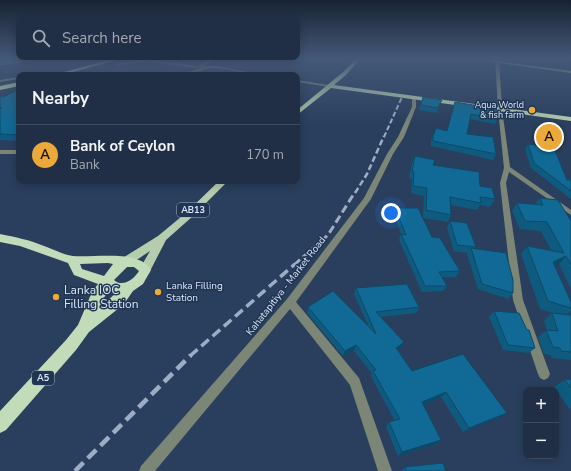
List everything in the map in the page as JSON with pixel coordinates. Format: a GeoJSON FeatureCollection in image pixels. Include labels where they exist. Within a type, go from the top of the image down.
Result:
{"type":"FeatureCollection","features":[{"type":"Feature","properties":{"kind":"highway"},"geometry":{"type":"LineString","coordinates":[[0,88],[16,85]]}},
{"type":"Feature","properties":{"kind":"highway"},"geometry":{"type":"LineString","coordinates":[[0,238],[22,242],[72,260],[108,259],[137,264],[143,266],[145,270],[140,280],[135,285],[128,288],[116,288],[110,286],[107,282],[78,272],[72,260]]}},
{"type":"Feature","properties":{"kind":"highway"},"geometry":{"type":"LineString","coordinates":[[107,282],[118,266],[125,262]]}},
{"type":"Feature","properties":{"kind":"highway","name":"A5"},"geometry":{"type":"LineString","coordinates":[[83,329],[96,296],[107,282]]}},
{"type":"Feature","properties":{"kind":"highway","name":"A5"},"geometry":{"type":"LineString","coordinates":[[0,424],[56,364],[83,329],[119,300],[128,288]]}},
{"type":"Feature","properties":{"kind":"main road"},"geometry":{"type":"LineString","coordinates":[[300,110],[336,80]]}},
{"type":"Feature","properties":{"kind":"main road"},"geometry":{"type":"LineString","coordinates":[[329,86],[571,119]]}},
{"type":"Feature","properties":{"kind":"main road","name":"AB13"},"geometry":{"type":"LineString","coordinates":[[125,262],[162,238],[190,214],[221,184]]}},
{"type":"Feature","properties":{"kind":"main road","name":"AB13"},"geometry":{"type":"LineString","coordinates":[[145,270],[162,238]]}},
{"type":"Feature","properties":{"kind":"street"},"geometry":{"type":"LineString","coordinates":[[498,80],[507,168],[503,183],[518,300],[544,374]]}},
{"type":"Feature","properties":{"kind":"street"},"geometry":{"type":"LineString","coordinates":[[300,81],[329,86]]}},
{"type":"Feature","properties":{"kind":"street","name":"Kahatapitiya - Market Road"},"geometry":{"type":"LineString","coordinates":[[146,471],[290,302],[367,199],[390,154],[401,137],[414,107],[414,97]]}},
{"type":"Feature","properties":{"kind":"street"},"geometry":{"type":"LineString","coordinates":[[0,152],[16,152]]}},
{"type":"Feature","properties":{"kind":"street"},"geometry":{"type":"LineString","coordinates":[[507,168],[571,213]]}},
{"type":"Feature","properties":{"kind":"street"},"geometry":{"type":"LineString","coordinates":[[290,302],[355,382],[385,471]]}},
{"type":"Feature","properties":{"kind":"building"},"geometry":{"type":"Polygon","coordinates":[[[16,91],[16,135],[0,134],[0,109],[2,108],[0,108],[0,96],[4,97],[16,91]]]}},
{"type":"Feature","properties":{"kind":"building"},"geometry":{"type":"Polygon","coordinates":[[[423,97],[442,100],[437,108],[421,105],[423,97]]]}},
{"type":"Feature","properties":{"kind":"building"},"geometry":{"type":"Polygon","coordinates":[[[455,102],[497,109],[497,119],[471,114],[467,134],[493,137],[496,154],[433,141],[436,128],[447,131],[455,102]]]}},
{"type":"Feature","properties":{"kind":"building"},"geometry":{"type":"Polygon","coordinates":[[[528,144],[554,148],[567,180],[571,180],[571,191],[534,163],[528,144]]]}},
{"type":"Feature","properties":{"kind":"building"},"geometry":{"type":"Polygon","coordinates":[[[415,156],[435,160],[433,165],[479,172],[480,186],[492,188],[495,199],[480,197],[481,203],[450,197],[451,215],[426,210],[427,188],[413,186],[414,172],[412,171],[415,156]]]}},
{"type":"Feature","properties":{"kind":"building"},"geometry":{"type":"Polygon","coordinates":[[[540,198],[558,200],[571,221],[571,265],[566,256],[553,262],[571,302],[571,308],[548,301],[527,246],[564,253],[547,222],[525,221],[517,203],[543,205],[540,198]]]}},
{"type":"Feature","properties":{"kind":"building"},"geometry":{"type":"Polygon","coordinates":[[[395,208],[418,208],[432,237],[440,238],[460,271],[439,272],[447,286],[425,286],[401,234],[406,235],[395,208]]]}},
{"type":"Feature","properties":{"kind":"building"},"geometry":{"type":"Polygon","coordinates":[[[450,221],[467,223],[476,247],[457,245],[450,221]]]}},
{"type":"Feature","properties":{"kind":"building"},"geometry":{"type":"Polygon","coordinates":[[[471,248],[506,253],[513,280],[513,293],[482,284],[471,248]]]}},
{"type":"Feature","properties":{"kind":"building"},"geometry":{"type":"Polygon","coordinates":[[[407,284],[419,307],[376,312],[404,342],[396,348],[412,371],[463,354],[507,413],[469,428],[446,392],[422,402],[441,440],[402,452],[389,422],[400,419],[373,371],[376,370],[356,345],[345,351],[308,307],[333,291],[376,334],[356,288],[407,284]]]}},
{"type":"Feature","properties":{"kind":"building"},"geometry":{"type":"Polygon","coordinates":[[[494,311],[519,313],[527,330],[529,330],[535,348],[508,345],[494,311]]]}},
{"type":"Feature","properties":{"kind":"building"},"geometry":{"type":"Polygon","coordinates":[[[552,313],[571,315],[571,352],[561,351],[560,348],[553,347],[546,330],[558,331],[552,313]]]}},
{"type":"Feature","properties":{"kind":"building"},"geometry":{"type":"Polygon","coordinates":[[[571,379],[571,388],[565,380],[571,379]]]}},
{"type":"Feature","properties":{"kind":"building"},"geometry":{"type":"Polygon","coordinates":[[[443,463],[446,471],[406,471],[405,467],[443,463]]]}},
{"type":"Feature","properties":{"kind":"railway"},"geometry":{"type":"LineString","coordinates":[[384,137],[402,97]]}},
{"type":"Feature","properties":{"kind":"railway"},"geometry":{"type":"LineString","coordinates":[[355,193],[367,174],[384,136]]}},
{"type":"Feature","properties":{"kind":"railway"},"geometry":{"type":"LineString","coordinates":[[294,265],[328,235],[355,192]]}},
{"type":"Feature","properties":{"kind":"railway"},"geometry":{"type":"LineString","coordinates":[[190,356],[295,264]]}},
{"type":"Feature","properties":{"kind":"railway"},"geometry":{"type":"LineString","coordinates":[[75,471],[190,356]]}},
{"type":"Feature","properties":{"kind":"place","name":"Aqua World & fish farm"},"geometry":{"type":"Point","coordinates":[532,110]}},
{"type":"Feature","properties":{"kind":"place","name":"Bank of Ceylon"},"geometry":{"type":"Point","coordinates":[549,137]}},
{"type":"Feature","properties":{"kind":"place","name":"Lanka Filling Station"},"geometry":{"type":"Point","coordinates":[158,292]}},
{"type":"Feature","properties":{"kind":"place","name":"Lanka IOC Filling Station"},"geometry":{"type":"Point","coordinates":[56,297]}}]}
